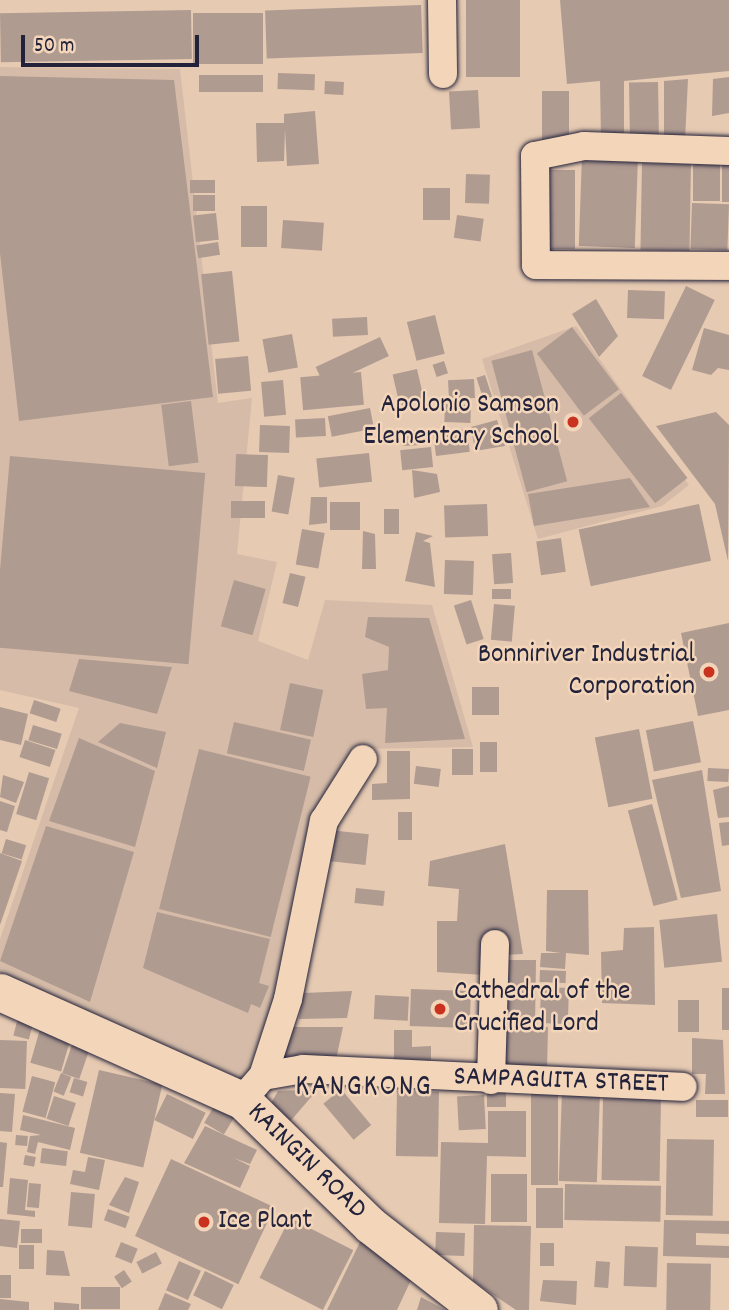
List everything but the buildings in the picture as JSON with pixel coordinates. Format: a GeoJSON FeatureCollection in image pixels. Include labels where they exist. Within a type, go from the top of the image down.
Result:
{"type":"FeatureCollection","features":[{"type":"Feature","properties":{"kind":"street"},"geometry":{"type":"LineString","coordinates":[[442,0],[443,75]]}},
{"type":"Feature","properties":{"kind":"street"},"geometry":{"type":"LineString","coordinates":[[729,151],[584,146],[535,156],[536,265],[729,266]]}},
{"type":"Feature","properties":{"kind":"street"},"geometry":{"type":"LineString","coordinates":[[253,1088],[288,999],[324,821],[363,760]]}},
{"type":"Feature","properties":{"kind":"street"},"geometry":{"type":"LineString","coordinates":[[491,1080],[495,944]]}},
{"type":"Feature","properties":{"kind":"street","name":"KAINGIN ROAD"},"geometry":{"type":"LineString","coordinates":[[0,992],[253,1088],[370,1225],[479,1310]]}},
{"type":"Feature","properties":{"kind":"street","name":"SAMPAGUITA STREET"},"geometry":{"type":"LineString","coordinates":[[253,1088],[303,1069],[683,1087]]}},
{"type":"Feature","properties":{"kind":"shaded area"},"geometry":{"type":"Polygon","coordinates":[[[0,67],[180,69],[218,403],[252,398],[237,554],[277,562],[258,641],[308,660],[325,600],[432,605],[473,747],[361,749],[254,1085],[0,977],[0,939],[79,708],[0,690],[0,67]]]}},
{"type":"Feature","properties":{"kind":"shaded area","name":"Apolonio Samson Elementary School"},"geometry":{"type":"Polygon","coordinates":[[[576,326],[689,485],[662,506],[538,539],[482,359],[576,326]]]}},
{"type":"Feature","properties":{"kind":"place","name":"Apolonio Samson Elementary School"},"geometry":{"type":"Point","coordinates":[573,422]}},
{"type":"Feature","properties":{"kind":"place","name":"Bonniriver Industrial Corporation"},"geometry":{"type":"Point","coordinates":[709,672]}},
{"type":"Feature","properties":{"kind":"place","name":"Cathedral of the Crucified Lord"},"geometry":{"type":"Point","coordinates":[440,1009]}},
{"type":"Feature","properties":{"kind":"place","name":"Ice Plant"},"geometry":{"type":"Point","coordinates":[204,1222]}},
{"type":"Feature","properties":{"kind":"district","name":"KANGKONG"},"geometry":{"type":"Point","coordinates":[364,1089]}}]}
